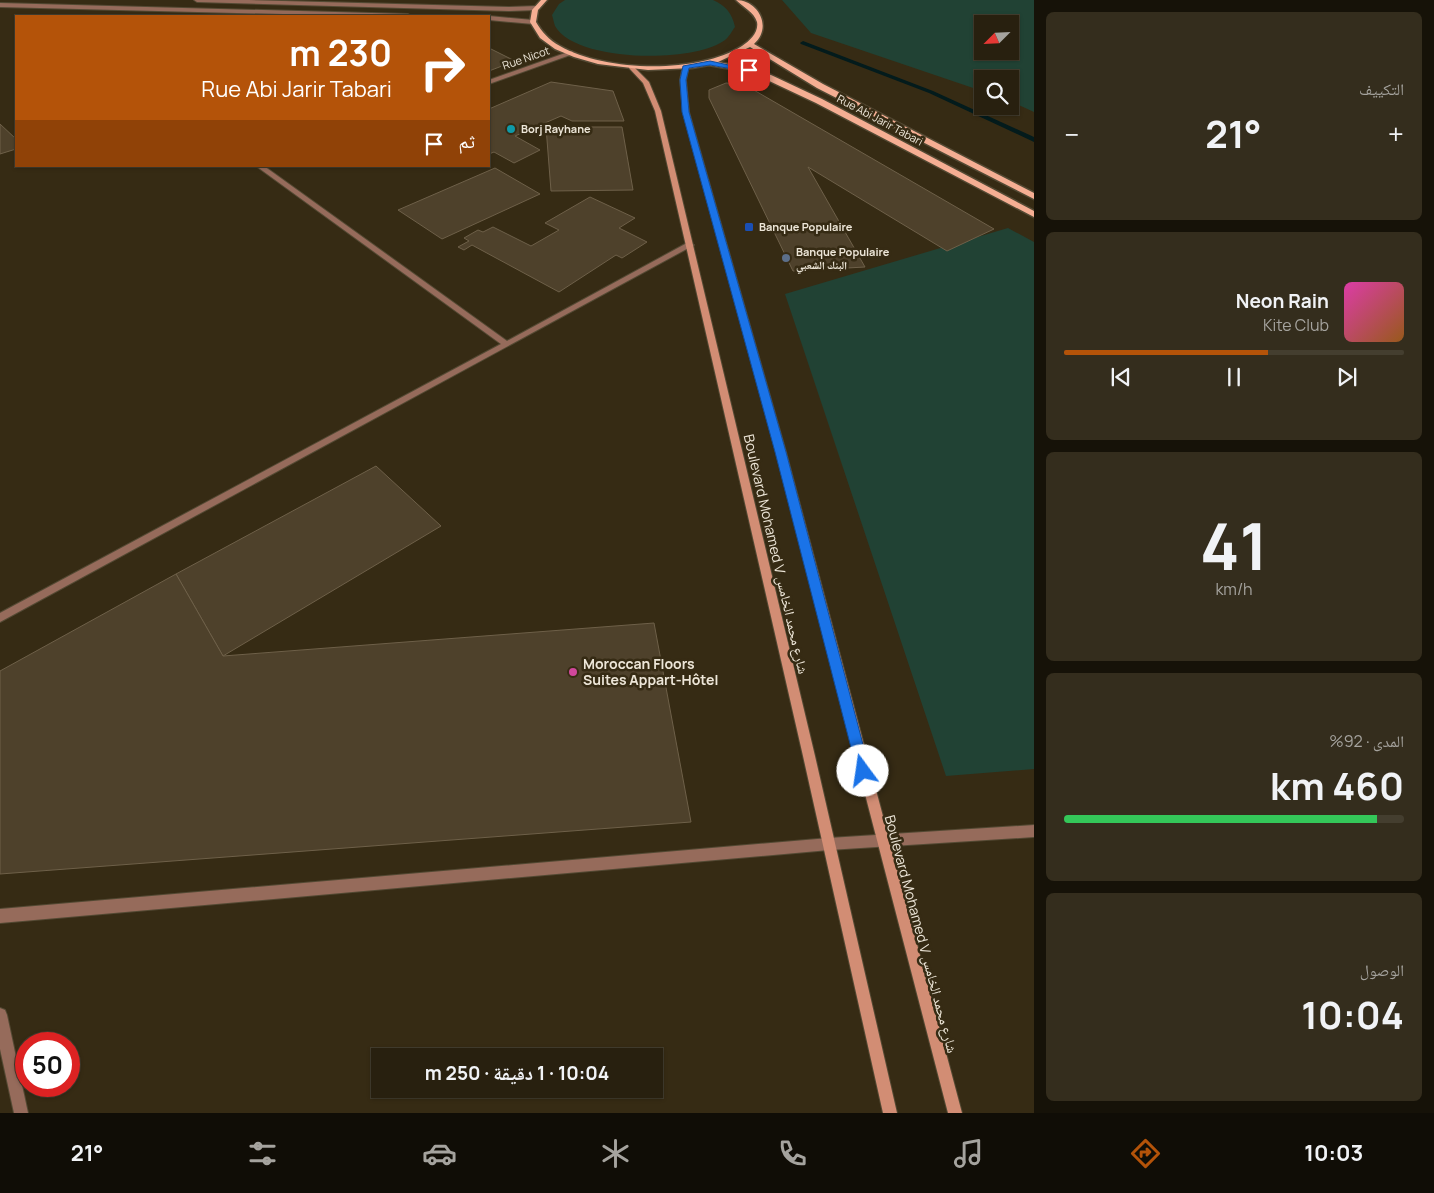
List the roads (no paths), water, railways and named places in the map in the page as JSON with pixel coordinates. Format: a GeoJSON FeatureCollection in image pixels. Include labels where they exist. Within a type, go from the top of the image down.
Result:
{"type":"FeatureCollection","features":[{"type":"Feature","properties":{"kind":"main road"},"geometry":{"type":"LineString","coordinates":[[544,0],[537,8],[533,22],[544,39],[571,54],[599,62],[631,67],[686,66],[710,63],[751,45],[760,32],[760,19],[749,6],[739,0]]}},
{"type":"Feature","properties":{"kind":"main road","name":"Rue Abi Jarir Tabari"},"geometry":{"type":"LineString","coordinates":[[751,45],[820,86],[1034,196]]}},
{"type":"Feature","properties":{"kind":"main road","name":"Rue Abi Jarir Tabari"},"geometry":{"type":"LineString","coordinates":[[710,63],[749,70],[768,77],[819,101],[1034,214]]}},
{"type":"Feature","properties":{"kind":"main road","name":"Boulevard Mohamed V شارع محمد الخامس"},"geometry":{"type":"LineString","coordinates":[[686,66],[683,80],[686,112],[781,452],[882,842],[955,1113]]}},
{"type":"Feature","properties":{"kind":"main road","name":"Boulevard Mohamed V شارع محمد الخامس"},"geometry":{"type":"LineString","coordinates":[[631,67],[646,82],[658,110],[830,844],[890,1113]]}},
{"type":"Feature","properties":{"kind":"street"},"geometry":{"type":"LineString","coordinates":[[197,0],[509,9],[537,8]]}},
{"type":"Feature","properties":{"kind":"street"},"geometry":{"type":"LineString","coordinates":[[0,5],[368,15]]}},
{"type":"Feature","properties":{"kind":"street"},"geometry":{"type":"LineString","coordinates":[[44,7],[51,12]]}},
{"type":"Feature","properties":{"kind":"street"},"geometry":{"type":"LineString","coordinates":[[490,18],[533,22]]}},
{"type":"Feature","properties":{"kind":"street","name":"Rue Nicot"},"geometry":{"type":"LineString","coordinates":[[490,82],[571,54]]}},
{"type":"Feature","properties":{"kind":"street"},"geometry":{"type":"LineString","coordinates":[[260,167],[506,344]]}},
{"type":"Feature","properties":{"kind":"street"},"geometry":{"type":"LineString","coordinates":[[0,618],[690,245]]}},
{"type":"Feature","properties":{"kind":"street"},"geometry":{"type":"LineString","coordinates":[[0,916],[830,844],[1034,831]]}},
{"type":"Feature","properties":{"kind":"street"},"geometry":{"type":"LineString","coordinates":[[0,1015],[21,1113]]}},
{"type":"Feature","properties":{"kind":"waterway"},"geometry":{"type":"LineString","coordinates":[[803,43],[931,92],[1034,140]]}},
{"type":"Feature","properties":{"kind":"place","name":"Borj Rayhane"},"geometry":{"type":"Point","coordinates":[511,129]}},
{"type":"Feature","properties":{"kind":"place","name":"Banque Populaire"},"geometry":{"type":"Point","coordinates":[749,227]}},
{"type":"Feature","properties":{"kind":"place","name":"Banque Populaire البنك الشعبي"},"geometry":{"type":"Point","coordinates":[786,258]}},
{"type":"Feature","properties":{"kind":"place","name":"Moroccan Floors Suites Appart-Hôtel"},"geometry":{"type":"Point","coordinates":[573,672]}}]}
